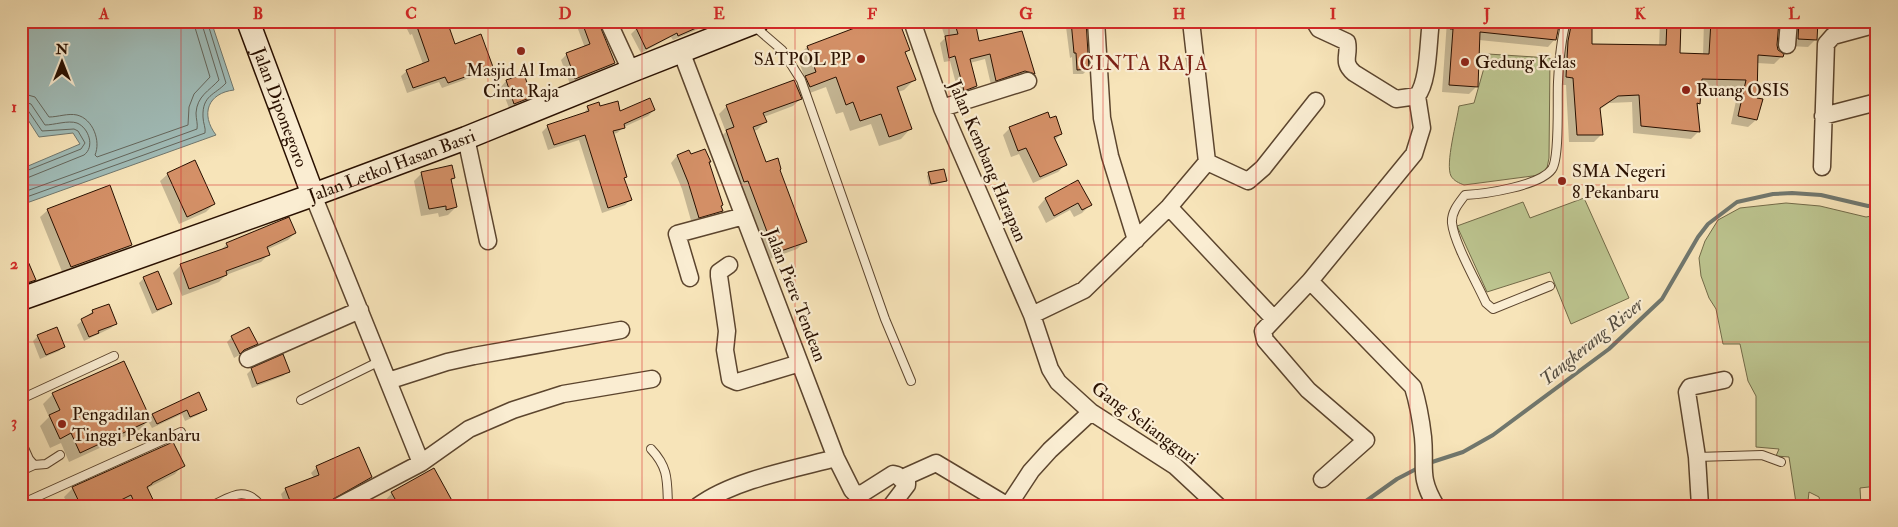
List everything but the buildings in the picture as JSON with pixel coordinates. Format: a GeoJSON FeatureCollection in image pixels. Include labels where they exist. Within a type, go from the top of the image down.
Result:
{"type":"FeatureCollection","features":[{"type":"Feature","properties":{"kind":"main road","name":"Jalan Diponegoro"},"geometry":{"type":"LineString","coordinates":[[248,21],[313,195]]}},
{"type":"Feature","properties":{"kind":"main road","name":"Jalan Letkol Hasan Basri"},"geometry":{"type":"LineString","coordinates":[[21,300],[466,138],[753,22]]}},
{"type":"Feature","properties":{"kind":"street"},"geometry":{"type":"LineString","coordinates":[[608,21],[631,70]]}},
{"type":"Feature","properties":{"kind":"street","name":"Jalan Kembang Harapan"},"geometry":{"type":"LineString","coordinates":[[912,21],[942,108],[1032,315]]}},
{"type":"Feature","properties":{"kind":"street"},"geometry":{"type":"LineString","coordinates":[[1096,21],[1102,118],[1110,156],[1136,240]]}},
{"type":"Feature","properties":{"kind":"street"},"geometry":{"type":"LineString","coordinates":[[1032,315],[1084,290],[1169,207],[1207,162],[1191,21]]}},
{"type":"Feature","properties":{"kind":"street"},"geometry":{"type":"LineString","coordinates":[[1314,21],[1319,28],[1347,42],[1346,58],[1348,68],[1396,99],[1417,96],[1422,90],[1431,21]]}},
{"type":"Feature","properties":{"kind":"street"},"geometry":{"type":"LineString","coordinates":[[1787,45],[1789,21]]}},
{"type":"Feature","properties":{"kind":"street"},"geometry":{"type":"LineString","coordinates":[[1822,167],[1826,44],[1834,36],[1877,24]]}},
{"type":"Feature","properties":{"kind":"street","name":"Jalan Piere Tendean"},"geometry":{"type":"LineString","coordinates":[[681,51],[836,458],[852,490],[856,494],[863,493],[892,474],[897,475],[907,485]]}},
{"type":"Feature","properties":{"kind":"street"},"geometry":{"type":"LineString","coordinates":[[942,108],[1028,81]]}},
{"type":"Feature","properties":{"kind":"street"},"geometry":{"type":"LineString","coordinates":[[1322,479],[1366,440],[1308,390],[1265,340],[1263,331],[1310,281],[1414,154],[1422,128],[1417,96]]}},
{"type":"Feature","properties":{"kind":"street"},"geometry":{"type":"LineString","coordinates":[[1207,162],[1248,181],[1263,168],[1316,102]]}},
{"type":"Feature","properties":{"kind":"street"},"geometry":{"type":"LineString","coordinates":[[1823,116],[1877,102]]}},
{"type":"Feature","properties":{"kind":"street"},"geometry":{"type":"LineString","coordinates":[[466,138],[488,241]]}},
{"type":"Feature","properties":{"kind":"street"},"geometry":{"type":"LineString","coordinates":[[313,195],[421,463]]}},
{"type":"Feature","properties":{"kind":"street"},"geometry":{"type":"LineString","coordinates":[[1169,207],[1274,319]]}},
{"type":"Feature","properties":{"kind":"street"},"geometry":{"type":"LineString","coordinates":[[690,278],[677,234],[744,216]]}},
{"type":"Feature","properties":{"kind":"street"},"geometry":{"type":"LineString","coordinates":[[729,265],[719,272],[718,276],[722,291],[727,331],[725,350],[730,379],[737,382],[800,363]]}},
{"type":"Feature","properties":{"kind":"street"},"geometry":{"type":"LineString","coordinates":[[1310,281],[1413,387],[1420,408],[1423,440],[1423,479],[1436,506]]}},
{"type":"Feature","properties":{"kind":"street"},"geometry":{"type":"LineString","coordinates":[[248,359],[360,310]]}},
{"type":"Feature","properties":{"kind":"street","name":"Gang Seliangguri"},"geometry":{"type":"LineString","coordinates":[[1032,315],[1050,369],[1058,382],[1091,412],[1174,466],[1218,506]]}},
{"type":"Feature","properties":{"kind":"street"},"geometry":{"type":"LineString","coordinates":[[388,381],[447,362],[474,356],[621,330]]}},
{"type":"Feature","properties":{"kind":"street"},"geometry":{"type":"LineString","coordinates":[[339,506],[421,463],[469,429],[513,410],[563,394],[652,379]]}},
{"type":"Feature","properties":{"kind":"street"},"geometry":{"type":"LineString","coordinates":[[1700,506],[1698,457],[1687,392],[1690,388],[1724,380]]}},
{"type":"Feature","properties":{"kind":"street"},"geometry":{"type":"LineString","coordinates":[[891,506],[907,485],[906,476],[936,463],[1008,506],[1031,471],[1050,450],[1091,412]]}},
{"type":"Feature","properties":{"kind":"street"},"geometry":{"type":"LineString","coordinates":[[698,506],[707,499],[731,487],[836,458]]}},
{"type":"Feature","properties":{"kind":"lane"},"geometry":{"type":"LineString","coordinates":[[1550,286],[1493,309],[1486,303],[1456,238],[1452,221],[1455,207],[1465,195],[1487,194],[1538,180],[1552,169],[1556,151],[1558,81],[1563,31],[1566,21]]}},
{"type":"Feature","properties":{"kind":"lane"},"geometry":{"type":"LineString","coordinates":[[753,22],[782,50],[801,80],[885,319],[911,381]]}},
{"type":"Feature","properties":{"kind":"lane"},"geometry":{"type":"LineString","coordinates":[[21,399],[114,356]]}},
{"type":"Feature","properties":{"kind":"lane"},"geometry":{"type":"LineString","coordinates":[[301,400],[380,360]]}},
{"type":"Feature","properties":{"kind":"lane"},"geometry":{"type":"LineString","coordinates":[[21,504],[181,432]]}},
{"type":"Feature","properties":{"kind":"lane"},"geometry":{"type":"LineString","coordinates":[[21,441],[29,459],[34,465]]}},
{"type":"Feature","properties":{"kind":"lane"},"geometry":{"type":"LineString","coordinates":[[651,448],[660,458],[666,470],[668,506]]}},
{"type":"Feature","properties":{"kind":"lane"},"geometry":{"type":"LineString","coordinates":[[21,471],[34,465],[46,464],[60,455]]}},
{"type":"Feature","properties":{"kind":"lane"},"geometry":{"type":"LineString","coordinates":[[1698,457],[1762,455],[1781,462]]}},
{"type":"Feature","properties":{"kind":"lane"},"geometry":{"type":"LineString","coordinates":[[211,506],[240,493],[253,497],[261,506]]}},
{"type":"Feature","properties":{"kind":"green space"},"geometry":{"type":"Polygon","coordinates":[[[1488,54],[1550,58],[1549,158],[1547,168],[1540,175],[1464,185],[1455,181],[1451,176],[1449,162],[1452,142],[1459,106],[1474,103],[1488,54]]]}},
{"type":"Feature","properties":{"kind":"green space"},"geometry":{"type":"Polygon","coordinates":[[[1584,198],[1629,298],[1571,324],[1550,272],[1487,292],[1457,226],[1523,202],[1530,218],[1584,198]]]}},
{"type":"Feature","properties":{"kind":"green space"},"geometry":{"type":"Polygon","coordinates":[[[1786,203],[1820,206],[1866,217],[1877,215],[1877,486],[1860,488],[1861,506],[1821,506],[1819,497],[1809,492],[1808,501],[1796,503],[1789,457],[1776,456],[1779,449],[1756,447],[1756,396],[1748,381],[1740,344],[1723,344],[1716,309],[1709,298],[1701,276],[1699,258],[1705,241],[1718,220],[1740,208],[1786,203]]]}},
{"type":"Feature","properties":{"kind":"water"},"geometry":{"type":"Polygon","coordinates":[[[21,21],[211,21],[234,90],[218,95],[209,106],[208,120],[216,135],[21,205],[21,169],[80,144],[73,133],[39,137],[21,109],[21,21]]]}},
{"type":"Feature","properties":{"kind":"waterway","name":"Tangkerang River"},"geometry":{"type":"LineString","coordinates":[[1429,463],[1463,452],[1493,435],[1609,349],[1662,299],[1698,237],[1708,224],[1737,202],[1773,194],[1792,193],[1821,195],[1868,206],[1877,205]]}},
{"type":"Feature","properties":{"kind":"waterway","name":"Tangkerang River"},"geometry":{"type":"LineString","coordinates":[[1359,506],[1397,479],[1420,467]]}},
{"type":"Feature","properties":{"kind":"place","name":"Masjid Al Iman Cinta Raja"},"geometry":{"type":"Point","coordinates":[521,51]}},
{"type":"Feature","properties":{"kind":"place","name":"SATPOL PP"},"geometry":{"type":"Point","coordinates":[861,59]}},
{"type":"Feature","properties":{"kind":"place","name":"Gedung Kelas"},"geometry":{"type":"Point","coordinates":[1465,62]}},
{"type":"Feature","properties":{"kind":"place","name":"Ruang OSIS"},"geometry":{"type":"Point","coordinates":[1686,90]}},
{"type":"Feature","properties":{"kind":"place","name":"SMA Negeri 8 Pekanbaru"},"geometry":{"type":"Point","coordinates":[1562,181]}},
{"type":"Feature","properties":{"kind":"place","name":"Pengadilan Tinggi Pekanbaru"},"geometry":{"type":"Point","coordinates":[62,424]}},
{"type":"Feature","properties":{"kind":"district","name":"CINTA RAJA"},"geometry":{"type":"Point","coordinates":[1144,63]}}]}
